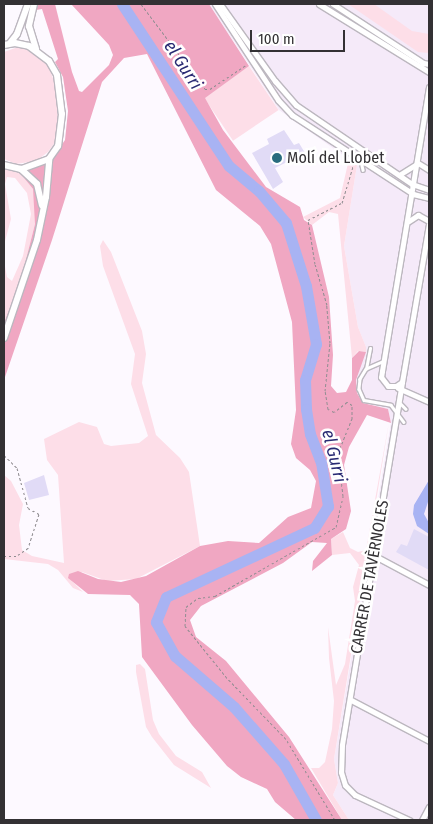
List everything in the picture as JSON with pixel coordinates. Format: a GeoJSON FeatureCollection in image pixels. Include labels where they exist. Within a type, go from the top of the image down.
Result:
{"type":"FeatureCollection","features":[{"type":"Feature","properties":{"kind":"street"},"geometry":{"type":"LineString","coordinates":[[7,44],[17,34],[28,4]]}},
{"type":"Feature","properties":{"kind":"street"},"geometry":{"type":"LineString","coordinates":[[4,338],[37,240],[43,214],[49,159],[60,137],[62,100],[54,68],[37,50],[28,26],[34,4]]}},
{"type":"Feature","properties":{"kind":"street"},"geometry":{"type":"LineString","coordinates":[[215,4],[278,100],[292,115],[413,194],[429,198]]}},
{"type":"Feature","properties":{"kind":"street"},"geometry":{"type":"LineString","coordinates":[[319,4],[429,72]]}},
{"type":"Feature","properties":{"kind":"street"},"geometry":{"type":"LineString","coordinates":[[333,4],[423,63],[429,64]]}},
{"type":"Feature","properties":{"kind":"street"},"geometry":{"type":"LineString","coordinates":[[222,5],[275,81],[296,105],[414,185],[429,190]]}},
{"type":"Feature","properties":{"kind":"street"},"geometry":{"type":"LineString","coordinates":[[7,44],[37,50]]}},
{"type":"Feature","properties":{"kind":"street"},"geometry":{"type":"LineString","coordinates":[[429,87],[413,194],[381,377],[384,383],[429,402]]}},
{"type":"Feature","properties":{"kind":"street"},"geometry":{"type":"LineString","coordinates":[[21,170],[49,159]]}},
{"type":"Feature","properties":{"kind":"street"},"geometry":{"type":"LineString","coordinates":[[399,175],[418,163]]}},
{"type":"Feature","properties":{"kind":"street"},"geometry":{"type":"LineString","coordinates":[[418,163],[429,170]]}},
{"type":"Feature","properties":{"kind":"street"},"geometry":{"type":"LineString","coordinates":[[4,165],[21,170],[37,184],[43,214]]}},
{"type":"Feature","properties":{"kind":"street","name":"CARRER DE TAVÈRNOLES"},"geometry":{"type":"LineString","coordinates":[[355,794],[345,785],[341,772],[399,399],[399,388],[402,382],[429,223],[418,215],[408,224]]}},
{"type":"Feature","properties":{"kind":"street"},"geometry":{"type":"LineString","coordinates":[[425,254],[429,260]]}},
{"type":"Feature","properties":{"kind":"street"},"geometry":{"type":"LineString","coordinates":[[375,556],[429,585]]}},
{"type":"Feature","properties":{"kind":"street"},"geometry":{"type":"LineString","coordinates":[[351,700],[429,741]]}},
{"type":"Feature","properties":{"kind":"street"},"geometry":{"type":"LineString","coordinates":[[355,794],[409,820]]}},
{"type":"Feature","properties":{"kind":"street"},"geometry":{"type":"LineString","coordinates":[[422,818],[429,808]]}},
{"type":"Feature","properties":{"kind":"lane"},"geometry":{"type":"LineString","coordinates":[[361,160],[363,170]]}},
{"type":"Feature","properties":{"kind":"lane"},"geometry":{"type":"LineString","coordinates":[[370,348],[366,369],[360,379],[359,389],[364,400],[391,405],[399,399],[401,407],[406,409]]}},
{"type":"Feature","properties":{"kind":"lane"},"geometry":{"type":"LineString","coordinates":[[366,369],[383,361]]}},
{"type":"Feature","properties":{"kind":"lane"},"geometry":{"type":"LineString","coordinates":[[391,405],[396,416],[404,422]]}},
{"type":"Feature","properties":{"kind":"lane"},"geometry":{"type":"LineString","coordinates":[[353,802],[355,794]]}},
{"type":"Feature","properties":{"kind":"path"},"geometry":{"type":"LineString","coordinates":[[141,4],[205,89],[210,89],[249,63]]}},
{"type":"Feature","properties":{"kind":"path"},"geometry":{"type":"LineString","coordinates":[[335,820],[286,739],[227,678],[185,626],[186,607],[198,598],[215,596],[336,527],[343,496],[338,452],[352,419],[352,405],[347,402],[334,412],[328,409],[325,390],[330,343],[328,324],[308,220],[342,202],[354,162]]}},
{"type":"Feature","properties":{"kind":"path"},"geometry":{"type":"LineString","coordinates":[[4,456],[17,468],[28,508],[39,514],[28,548],[16,556],[4,556]]}},
{"type":"Feature","properties":{"kind":"shaded area"},"geometry":{"type":"Polygon","coordinates":[[[37,4],[55,4],[72,72],[79,91],[82,92],[109,65],[113,55],[109,45],[71,4],[209,4],[249,66],[205,98],[223,130],[266,187],[300,207],[304,220],[312,225],[329,297],[333,355],[331,386],[337,393],[346,392],[352,380],[352,358],[359,351],[366,352],[356,380],[357,393],[363,403],[388,409],[391,423],[367,415],[349,447],[344,465],[351,511],[346,529],[331,539],[332,555],[312,571],[313,561],[327,543],[312,542],[283,563],[201,606],[190,620],[196,637],[226,661],[289,737],[342,820],[296,820],[275,802],[267,789],[241,777],[227,766],[192,725],[142,657],[139,604],[130,595],[88,594],[68,578],[69,574],[78,571],[98,579],[121,582],[146,576],[200,546],[228,541],[259,543],[288,517],[311,508],[316,481],[310,470],[296,458],[291,444],[296,410],[292,322],[271,244],[260,226],[216,190],[147,54],[124,58],[102,82],[52,240],[4,380],[4,323],[21,279],[35,224],[33,189],[20,173],[50,162],[65,140],[68,111],[63,77],[55,62],[58,59],[42,9],[36,10],[37,4]]]}},
{"type":"Feature","properties":{"kind":"shaded area"},"geometry":{"type":"Polygon","coordinates":[[[209,4],[429,4],[429,820],[349,820],[333,795],[338,783],[334,759],[391,423],[388,409],[363,403],[357,393],[356,380],[366,347],[358,327],[344,246],[357,165],[279,110],[209,4]]]}},
{"type":"Feature","properties":{"kind":"shaded area"},"geometry":{"type":"Polygon","coordinates":[[[348,4],[374,4],[412,31],[429,34],[429,53],[418,52],[348,4]]]}},
{"type":"Feature","properties":{"kind":"shaded area"},"geometry":{"type":"Polygon","coordinates":[[[18,47],[30,51],[48,64],[57,90],[58,125],[56,141],[48,152],[36,161],[16,164],[4,159],[4,52],[18,47]]]}},
{"type":"Feature","properties":{"kind":"shaded area"},"geometry":{"type":"Polygon","coordinates":[[[249,66],[279,110],[233,141],[203,97],[249,66]]]}},
{"type":"Feature","properties":{"kind":"shaded area"},"geometry":{"type":"Polygon","coordinates":[[[349,159],[357,165],[344,246],[358,327],[366,347],[366,352],[358,351],[352,358],[338,214],[329,212],[312,225],[303,217],[340,198],[349,159]]]}},
{"type":"Feature","properties":{"kind":"shaded area"},"geometry":{"type":"Polygon","coordinates":[[[4,169],[20,173],[33,189],[36,205],[35,224],[21,279],[4,323],[4,261],[7,277],[12,281],[23,256],[31,214],[27,193],[15,178],[7,177],[5,184],[11,219],[4,245],[4,169]]]}},
{"type":"Feature","properties":{"kind":"shaded area"},"geometry":{"type":"Polygon","coordinates":[[[103,240],[111,252],[142,331],[146,354],[142,383],[156,435],[180,458],[189,472],[200,546],[136,579],[107,581],[82,572],[72,581],[83,592],[73,588],[58,570],[48,564],[4,559],[4,475],[11,481],[23,504],[19,525],[22,550],[32,556],[64,563],[58,475],[47,460],[44,439],[79,422],[97,427],[104,444],[111,446],[139,443],[148,436],[131,384],[135,354],[103,266],[100,246],[103,240]]]}},
{"type":"Feature","properties":{"kind":"shaded area"},"geometry":{"type":"Polygon","coordinates":[[[389,422],[334,759],[338,783],[333,795],[349,820],[342,820],[311,768],[319,768],[325,762],[332,729],[334,701],[329,658],[328,627],[336,685],[345,664],[355,601],[353,587],[359,565],[350,553],[332,555],[331,539],[343,532],[350,548],[358,552],[366,550],[389,422]]]}},
{"type":"Feature","properties":{"kind":"shaded area"},"geometry":{"type":"Polygon","coordinates":[[[140,664],[145,669],[153,720],[159,734],[176,756],[202,772],[211,788],[174,765],[146,727],[136,672],[136,665],[140,664]]]}},
{"type":"Feature","properties":{"kind":"water"},"geometry":{"type":"Polygon","coordinates":[[[429,480],[429,499],[424,514],[429,523],[429,534],[417,526],[413,514],[414,505],[429,480]]]}},
{"type":"Feature","properties":{"kind":"building","name":"Molí del Llobet"},"geometry":{"type":"Polygon","coordinates":[[[284,130],[294,145],[299,143],[305,153],[275,168],[283,182],[273,189],[252,153],[269,144],[267,139],[284,130]]]}},
{"type":"Feature","properties":{"kind":"building"},"geometry":{"type":"Polygon","coordinates":[[[44,475],[49,495],[29,500],[24,483],[44,475]]]}},
{"type":"Feature","properties":{"kind":"building"},"geometry":{"type":"Polygon","coordinates":[[[414,529],[429,537],[429,570],[396,552],[401,544],[407,546],[414,529]]]}},
{"type":"Feature","properties":{"kind":"waterway","name":"el Gurri"},"geometry":{"type":"LineString","coordinates":[[122,4],[229,166],[259,191],[286,223],[306,286],[316,344],[305,380],[306,409],[310,434],[321,462],[328,506],[314,528],[166,597],[156,622],[175,656],[234,707],[284,764],[316,820]]}},
{"type":"Feature","properties":{"kind":"place","name":"Molí del Llobet"},"geometry":{"type":"Point","coordinates":[277,158]}}]}
